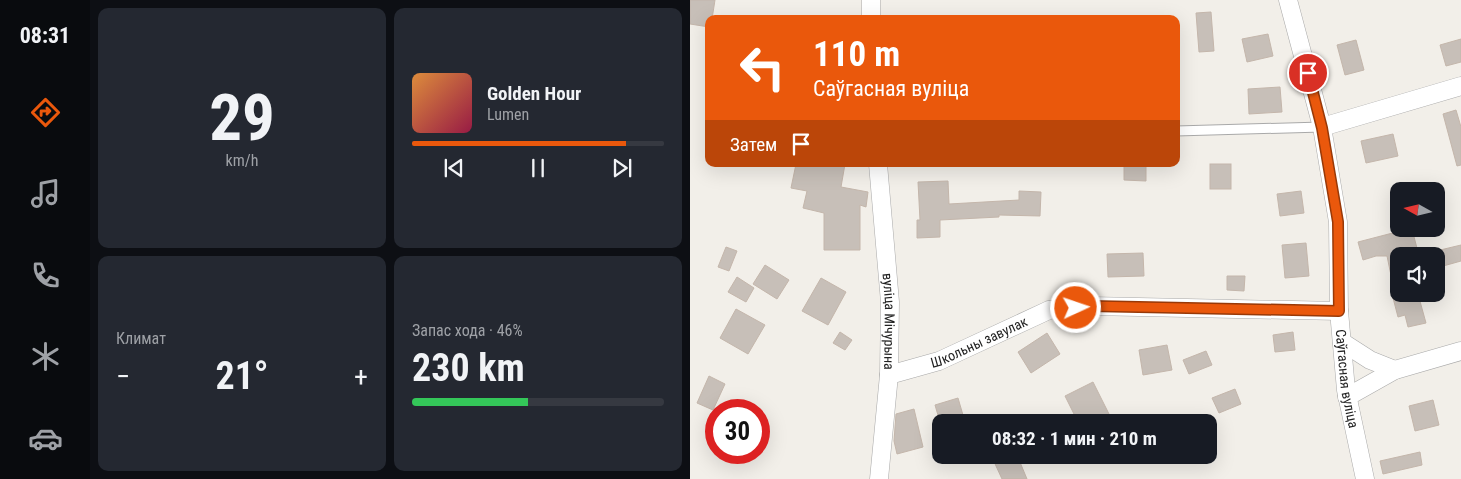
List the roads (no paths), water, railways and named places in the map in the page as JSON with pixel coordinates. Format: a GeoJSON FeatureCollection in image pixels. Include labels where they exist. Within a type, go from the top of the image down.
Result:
{"type":"FeatureCollection","features":[{"type":"Feature","properties":{"kind":"street"},"geometry":{"type":"LineString","coordinates":[[871,0],[871,15]]}},
{"type":"Feature","properties":{"kind":"street","name":"Саўгасная вуліца"},"geometry":{"type":"LineString","coordinates":[[1288,0],[1322,128],[1338,222],[1339,311],[1347,397],[1364,479]]}},
{"type":"Feature","properties":{"kind":"street"},"geometry":{"type":"LineString","coordinates":[[1322,128],[1461,86]]}},
{"type":"Feature","properties":{"kind":"street","name":"вуліца Мічурына"},"geometry":{"type":"LineString","coordinates":[[878,167],[890,302],[889,376],[879,479]]}},
{"type":"Feature","properties":{"kind":"street","name":"Школьны завулак"},"geometry":{"type":"LineString","coordinates":[[889,376],[939,361],[1049,310],[1090,306],[1339,311]]}},
{"type":"Feature","properties":{"kind":"street"},"geometry":{"type":"LineString","coordinates":[[1342,342],[1370,360],[1395,370]]}},
{"type":"Feature","properties":{"kind":"street"},"geometry":{"type":"LineString","coordinates":[[1347,397],[1395,370],[1461,351]]}},
{"type":"Feature","properties":{"kind":"lane"},"geometry":{"type":"LineString","coordinates":[[1180,130],[1322,128]]}}]}
